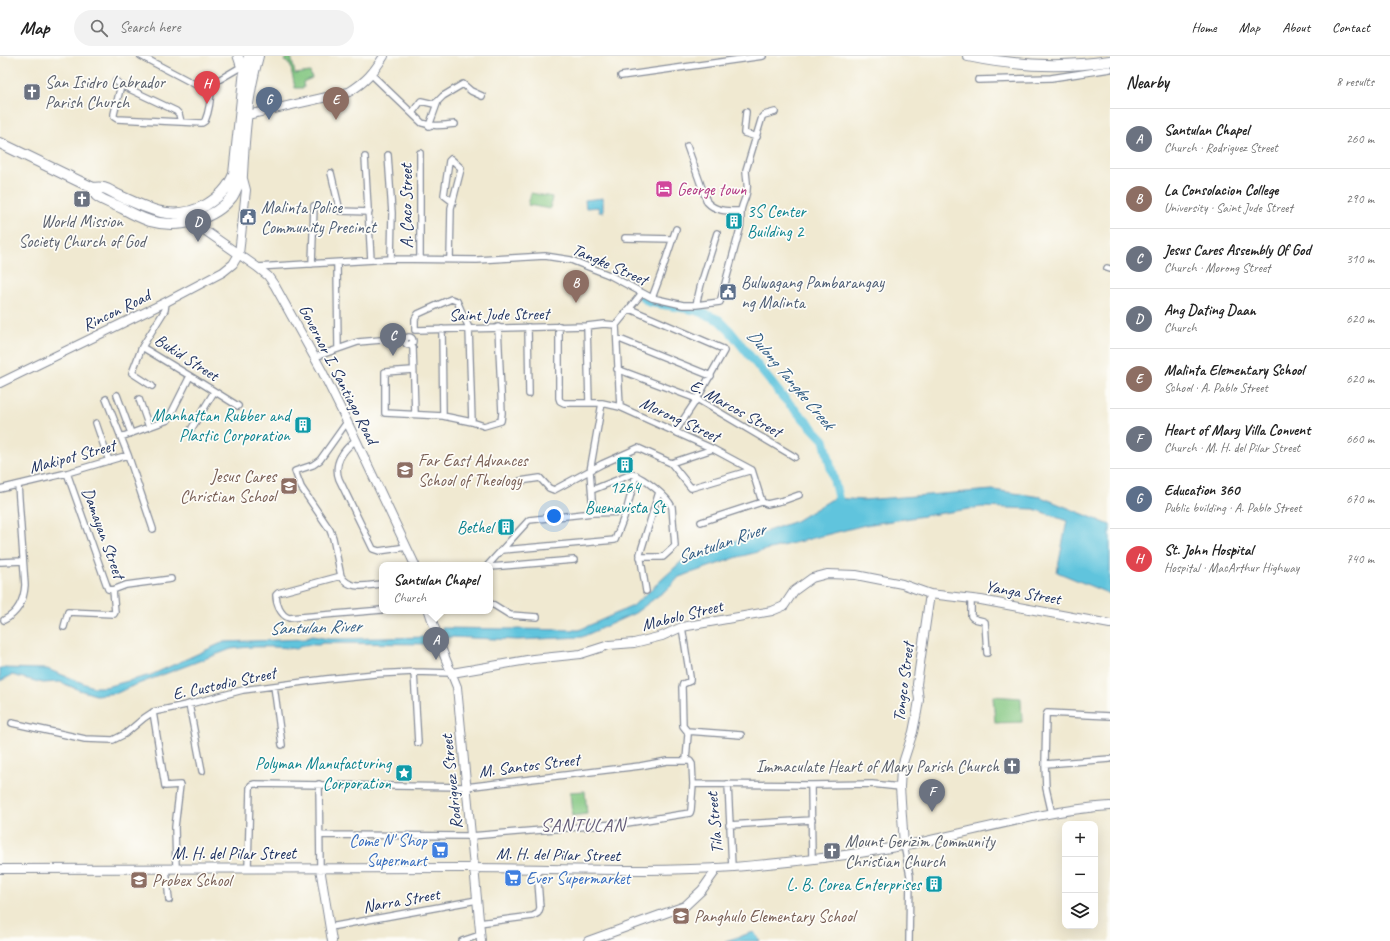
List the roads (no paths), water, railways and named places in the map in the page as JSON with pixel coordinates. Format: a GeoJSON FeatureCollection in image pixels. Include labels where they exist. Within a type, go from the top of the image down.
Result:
{"type":"FeatureCollection","features":[{"type":"Feature","properties":{"kind":"highway"},"geometry":{"type":"LineString","coordinates":[[0,143],[93,188],[97,196],[150,221],[173,224],[188,223],[216,212],[223,206],[232,197],[242,174],[240,153],[249,56]]}},
{"type":"Feature","properties":{"kind":"highway"},"geometry":{"type":"LineString","coordinates":[[241,139],[247,115],[247,70],[258,56]]}},
{"type":"Feature","properties":{"kind":"highway"},"geometry":{"type":"LineString","coordinates":[[968,56],[1040,66],[1070,66],[1110,61]]}},
{"type":"Feature","properties":{"kind":"highway"},"geometry":{"type":"LineString","coordinates":[[196,219],[228,187],[234,174],[240,153]]}},
{"type":"Feature","properties":{"kind":"main road"},"geometry":{"type":"LineString","coordinates":[[238,56],[247,70]]}},
{"type":"Feature","properties":{"kind":"main road"},"geometry":{"type":"LineString","coordinates":[[247,115],[344,93],[358,86],[372,75],[384,56]]}},
{"type":"Feature","properties":{"kind":"main road"},"geometry":{"type":"LineString","coordinates":[[238,254],[246,190],[242,174]]}},
{"type":"Feature","properties":{"kind":"main road","name":"Governor I. Santiago Road"},"geometry":{"type":"LineString","coordinates":[[196,219],[238,254],[268,276],[275,286],[348,422],[414,562]]}},
{"type":"Feature","properties":{"kind":"main road","name":"Rincon Road"},"geometry":{"type":"LineString","coordinates":[[0,383],[166,302],[223,272],[233,264],[238,254]]}},
{"type":"Feature","properties":{"kind":"main road","name":"Mabolo Street"},"geometry":{"type":"LineString","coordinates":[[452,673],[533,658],[580,654],[609,645],[634,643],[662,636],[682,627],[772,611],[784,606],[794,591],[812,578],[827,574],[856,575],[902,584],[930,594]]}},
{"type":"Feature","properties":{"kind":"main road","name":"Yanga Street"},"geometry":{"type":"LineString","coordinates":[[930,594],[971,599],[1110,624]]}},
{"type":"Feature","properties":{"kind":"main road","name":"Tongco Street"},"geometry":{"type":"LineString","coordinates":[[904,845],[900,787],[901,769],[914,727],[919,700],[917,684],[930,594]]}},
{"type":"Feature","properties":{"kind":"main road","name":"Rodriguez Street"},"geometry":{"type":"LineString","coordinates":[[430,614],[432,624],[457,687],[481,938]]}},
{"type":"Feature","properties":{"kind":"main road","name":"M. H. del Pilar Street"},"geometry":{"type":"LineString","coordinates":[[0,869],[537,868],[626,870],[715,868],[812,859],[904,845],[1052,814],[1093,807],[1110,806]]}},
{"type":"Feature","properties":{"kind":"main road"},"geometry":{"type":"LineString","coordinates":[[320,868],[332,941]]}},
{"type":"Feature","properties":{"kind":"main road"},"geometry":{"type":"LineString","coordinates":[[588,941],[686,906],[702,890],[714,873],[715,868]]}},
{"type":"Feature","properties":{"kind":"street"},"geometry":{"type":"LineString","coordinates":[[141,56],[200,88],[205,88],[211,85],[239,68],[247,70]]}},
{"type":"Feature","properties":{"kind":"street"},"geometry":{"type":"LineString","coordinates":[[621,76],[763,56]]}},
{"type":"Feature","properties":{"kind":"street"},"geometry":{"type":"LineString","coordinates":[[978,80],[1051,78],[1110,70]]}},
{"type":"Feature","properties":{"kind":"street"},"geometry":{"type":"LineString","coordinates":[[372,75],[422,123],[429,126],[455,124]]}},
{"type":"Feature","properties":{"kind":"street"},"geometry":{"type":"LineString","coordinates":[[181,122],[179,114],[176,111],[119,83],[114,114],[114,117],[117,119],[202,123],[205,121],[211,102],[211,85]]}},
{"type":"Feature","properties":{"kind":"street"},"geometry":{"type":"LineString","coordinates":[[412,113],[421,101],[434,104],[443,96],[463,84],[471,91],[482,96]]}},
{"type":"Feature","properties":{"kind":"street"},"geometry":{"type":"LineString","coordinates":[[429,126],[438,101]]}},
{"type":"Feature","properties":{"kind":"street"},"geometry":{"type":"LineString","coordinates":[[746,112],[744,133],[757,137]]}},
{"type":"Feature","properties":{"kind":"street","name":"Tangke Street"},"geometry":{"type":"LineString","coordinates":[[257,267],[391,259],[478,260],[545,256],[560,257],[609,275],[652,298],[683,305],[720,302],[742,219],[741,211],[746,195],[746,170],[762,117],[775,112]]}},
{"type":"Feature","properties":{"kind":"street"},"geometry":{"type":"LineString","coordinates":[[687,146],[707,202],[719,210],[741,211]]}},
{"type":"Feature","properties":{"kind":"street","name":"A. Caco Street"},"geometry":{"type":"LineString","coordinates":[[420,153],[420,259]]}},
{"type":"Feature","properties":{"kind":"street"},"geometry":{"type":"LineString","coordinates":[[388,155],[392,213],[391,259]]}},
{"type":"Feature","properties":{"kind":"street"},"geometry":{"type":"LineString","coordinates":[[365,157],[371,260]]}},
{"type":"Feature","properties":{"kind":"street"},"geometry":{"type":"LineString","coordinates":[[450,259],[451,208],[453,202],[461,169],[460,166],[451,159],[444,195],[453,202]]}},
{"type":"Feature","properties":{"kind":"street"},"geometry":{"type":"LineString","coordinates":[[331,173],[340,211],[369,212]]}},
{"type":"Feature","properties":{"kind":"street"},"geometry":{"type":"LineString","coordinates":[[312,264],[314,206]]}},
{"type":"Feature","properties":{"kind":"street"},"geometry":{"type":"LineString","coordinates":[[652,298],[676,229]]}},
{"type":"Feature","properties":{"kind":"street"},"geometry":{"type":"LineString","coordinates":[[696,305],[717,233]]}},
{"type":"Feature","properties":{"kind":"street"},"geometry":{"type":"LineString","coordinates":[[625,238],[673,239]]}},
{"type":"Feature","properties":{"kind":"street"},"geometry":{"type":"LineString","coordinates":[[336,262],[338,348]]}},
{"type":"Feature","properties":{"kind":"street"},"geometry":{"type":"LineString","coordinates":[[620,407],[616,325],[642,293]]}},
{"type":"Feature","properties":{"kind":"street"},"geometry":{"type":"LineString","coordinates":[[410,344],[412,341],[411,337],[416,330],[416,318],[418,314],[451,299],[457,301],[469,328],[472,422]]}},
{"type":"Feature","properties":{"kind":"street","name":"Bukid Street"},"geometry":{"type":"LineString","coordinates":[[166,302],[165,310],[142,347],[238,406]]}},
{"type":"Feature","properties":{"kind":"street"},"geometry":{"type":"LineString","coordinates":[[630,309],[723,349],[724,351],[724,354],[711,376],[675,432]]}},
{"type":"Feature","properties":{"kind":"street","name":"Saint Jude Street"},"geometry":{"type":"LineString","coordinates":[[416,330],[587,326],[604,324],[616,325]]}},
{"type":"Feature","properties":{"kind":"street","name":"Morong Street"},"geometry":{"type":"LineString","coordinates":[[559,326],[560,401],[564,403],[602,403],[620,407],[713,449],[752,470]]}},
{"type":"Feature","properties":{"kind":"street"},"geometry":{"type":"LineString","coordinates":[[587,326],[589,403]]}},
{"type":"Feature","properties":{"kind":"street"},"geometry":{"type":"LineString","coordinates":[[413,370],[386,372],[385,413],[443,416],[484,426],[501,421],[502,413],[498,327]]}},
{"type":"Feature","properties":{"kind":"street"},"geometry":{"type":"LineString","coordinates":[[528,327],[530,394]]}},
{"type":"Feature","properties":{"kind":"street"},"geometry":{"type":"LineString","coordinates":[[442,329],[443,416]]}},
{"type":"Feature","properties":{"kind":"street"},"geometry":{"type":"LineString","coordinates":[[314,357],[358,342],[405,340],[407,337],[411,337]]}},
{"type":"Feature","properties":{"kind":"street"},"geometry":{"type":"LineString","coordinates":[[617,338],[711,376]]}},
{"type":"Feature","properties":{"kind":"street"},"geometry":{"type":"LineString","coordinates":[[405,340],[406,344],[410,344],[413,348],[415,414]]}},
{"type":"Feature","properties":{"kind":"street"},"geometry":{"type":"LineString","coordinates":[[142,347],[132,373],[152,386]]}},
{"type":"Feature","properties":{"kind":"street","name":"E. Marcos Street"},"geometry":{"type":"LineString","coordinates":[[617,369],[697,399],[794,457]]}},
{"type":"Feature","properties":{"kind":"street"},"geometry":{"type":"LineString","coordinates":[[121,437],[168,420],[190,376]]}},
{"type":"Feature","properties":{"kind":"street"},"geometry":{"type":"LineString","coordinates":[[192,428],[214,392]]}},
{"type":"Feature","properties":{"kind":"street"},"geometry":{"type":"LineString","coordinates":[[117,395],[131,433]]}},
{"type":"Feature","properties":{"kind":"street"},"geometry":{"type":"LineString","coordinates":[[106,399],[128,455],[153,529]]}},
{"type":"Feature","properties":{"kind":"street"},"geometry":{"type":"LineString","coordinates":[[139,399],[149,427]]}},
{"type":"Feature","properties":{"kind":"street"},"geometry":{"type":"LineString","coordinates":[[593,513],[590,471],[602,403]]}},
{"type":"Feature","properties":{"kind":"street"},"geometry":{"type":"LineString","coordinates":[[348,422],[320,460],[313,465],[295,471],[301,487],[330,530],[341,576],[346,583],[352,586],[379,584]]}},
{"type":"Feature","properties":{"kind":"street"},"geometry":{"type":"LineString","coordinates":[[96,423],[109,461]]}},
{"type":"Feature","properties":{"kind":"street"},"geometry":{"type":"LineString","coordinates":[[356,440],[349,446],[339,460],[337,472],[339,479],[373,549],[379,551],[407,547]]}},
{"type":"Feature","properties":{"kind":"street"},"geometry":{"type":"LineString","coordinates":[[520,481],[540,478],[549,488],[554,490],[638,448],[671,463],[692,488],[752,470],[762,502]]}},
{"type":"Feature","properties":{"kind":"street"},"geometry":{"type":"LineString","coordinates":[[671,463],[713,449]]}},
{"type":"Feature","properties":{"kind":"street","name":"Makipot Street"},"geometry":{"type":"LineString","coordinates":[[0,489],[67,473],[128,455]]}},
{"type":"Feature","properties":{"kind":"street","name":"Damayan Street"},"geometry":{"type":"LineString","coordinates":[[67,473],[108,589],[113,590],[126,585],[171,579]]}},
{"type":"Feature","properties":{"kind":"street"},"geometry":{"type":"LineString","coordinates":[[592,490],[628,474],[632,474],[636,475],[659,492],[670,503],[672,507],[676,546],[663,557],[640,557]]}},
{"type":"Feature","properties":{"kind":"street"},"geometry":{"type":"LineString","coordinates":[[502,550],[615,540],[626,512],[636,475]]}},
{"type":"Feature","properties":{"kind":"street"},"geometry":{"type":"LineString","coordinates":[[4,620],[14,613],[22,601],[25,585],[18,485]]}},
{"type":"Feature","properties":{"kind":"street"},"geometry":{"type":"LineString","coordinates":[[646,591],[640,557],[659,492]]}},
{"type":"Feature","properties":{"kind":"street"},"geometry":{"type":"LineString","coordinates":[[701,522],[762,502],[767,504],[799,495]]}},
{"type":"Feature","properties":{"kind":"street"},"geometry":{"type":"LineString","coordinates":[[492,562],[530,520],[593,513],[626,512]]}},
{"type":"Feature","properties":{"kind":"street"},"geometry":{"type":"LineString","coordinates":[[493,566],[574,560]]}},
{"type":"Feature","properties":{"kind":"street"},"geometry":{"type":"LineString","coordinates":[[0,562],[23,561]]}},
{"type":"Feature","properties":{"kind":"street"},"geometry":{"type":"LineString","coordinates":[[341,576],[276,594],[276,601],[283,615],[289,618],[379,610]]}},
{"type":"Feature","properties":{"kind":"street"},"geometry":{"type":"LineString","coordinates":[[64,627],[68,612],[114,614],[113,590]]}},
{"type":"Feature","properties":{"kind":"street"},"geometry":{"type":"LineString","coordinates":[[971,599],[972,618],[985,622],[987,653]]}},
{"type":"Feature","properties":{"kind":"street"},"geometry":{"type":"LineString","coordinates":[[493,605],[510,615],[536,617]]}},
{"type":"Feature","properties":{"kind":"street"},"geometry":{"type":"LineString","coordinates":[[682,627],[690,677],[690,681],[683,684],[682,687],[682,726],[687,731],[741,735]]}},
{"type":"Feature","properties":{"kind":"street"},"geometry":{"type":"LineString","coordinates":[[414,672],[418,742]]}},
{"type":"Feature","properties":{"kind":"street","name":"E. Custodio Street"},"geometry":{"type":"LineString","coordinates":[[12,723],[85,739],[113,740],[125,734],[153,712],[243,690],[326,679],[414,672],[452,673]]}},
{"type":"Feature","properties":{"kind":"street"},"geometry":{"type":"LineString","coordinates":[[274,686],[282,745]]}},
{"type":"Feature","properties":{"kind":"street"},"geometry":{"type":"LineString","coordinates":[[189,704],[202,771]]}},
{"type":"Feature","properties":{"kind":"street"},"geometry":{"type":"LineString","coordinates":[[153,712],[165,786],[180,785],[175,827],[176,868]]}},
{"type":"Feature","properties":{"kind":"street"},"geometry":{"type":"LineString","coordinates":[[1052,814],[1046,788],[1045,764],[1047,713],[1110,716]]}},
{"type":"Feature","properties":{"kind":"street"},"geometry":{"type":"LineString","coordinates":[[320,835],[471,836],[611,824],[690,814],[693,784],[692,764],[690,761],[686,761],[687,731]]}},
{"type":"Feature","properties":{"kind":"street"},"geometry":{"type":"LineString","coordinates":[[1045,764],[1110,759]]}},
{"type":"Feature","properties":{"kind":"street","name":"M. Santos Street"},"geometry":{"type":"LineString","coordinates":[[248,868],[249,800],[251,785],[254,784],[466,787],[632,767],[667,761],[686,761]]}},
{"type":"Feature","properties":{"kind":"street"},"geometry":{"type":"LineString","coordinates":[[319,784],[320,868]]}},
{"type":"Feature","properties":{"kind":"street","name":"Tila Street"},"geometry":{"type":"LineString","coordinates":[[693,784],[728,784],[732,867]]}},
{"type":"Feature","properties":{"kind":"street"},"geometry":{"type":"LineString","coordinates":[[728,784],[872,784],[900,787]]}},
{"type":"Feature","properties":{"kind":"street"},"geometry":{"type":"LineString","coordinates":[[811,785],[812,859]]}},
{"type":"Feature","properties":{"kind":"street"},"geometry":{"type":"LineString","coordinates":[[729,825],[812,820]]}},
{"type":"Feature","properties":{"kind":"street"},"geometry":{"type":"LineString","coordinates":[[904,845],[910,876],[909,941]]}},
{"type":"Feature","properties":{"kind":"street"},"geometry":{"type":"LineString","coordinates":[[166,868],[169,900]]}},
{"type":"Feature","properties":{"kind":"street"},"geometry":{"type":"LineString","coordinates":[[479,923],[533,916],[538,913],[540,908],[537,868]]}},
{"type":"Feature","properties":{"kind":"street","name":"Narra Street"},"geometry":{"type":"LineString","coordinates":[[330,927],[477,900]]}},
{"type":"Feature","properties":{"kind":"street"},"geometry":{"type":"LineString","coordinates":[[462,941],[481,938]]}},
{"type":"Feature","properties":{"kind":"water"},"geometry":{"type":"Polygon","coordinates":[[[603,198],[603,212],[599,212],[598,207],[586,208],[585,200],[603,198]]]}},
{"type":"Feature","properties":{"kind":"water"},"geometry":{"type":"Polygon","coordinates":[[[993,490],[1041,497],[1110,525],[1110,594],[1057,572],[1067,521],[1034,509],[982,507],[865,525],[738,557],[679,577],[670,587],[635,613],[582,637],[517,640],[451,637],[433,644],[322,643],[319,645],[305,645],[297,649],[272,647],[239,648],[231,649],[117,693],[96,695],[60,682],[43,683],[12,675],[0,681],[0,668],[47,669],[93,687],[105,687],[151,675],[224,642],[305,639],[312,636],[329,639],[430,637],[440,634],[443,631],[442,628],[579,630],[633,606],[683,560],[718,545],[753,536],[796,521],[834,498],[863,500],[993,490]]]}},
{"type":"Feature","properties":{"kind":"water"},"geometry":{"type":"Polygon","coordinates":[[[754,932],[760,941],[725,941],[754,932]]]}},
{"type":"Feature","properties":{"kind":"waterway","name":"Dulong Tangke Creek"},"geometry":{"type":"LineString","coordinates":[[642,296],[649,302],[695,310],[719,320],[730,331],[782,396],[824,440],[841,509]]}},
{"type":"Feature","properties":{"kind":"place","name":"San Isidro Labrador Parish Church"},"geometry":{"type":"Point","coordinates":[32,92]}},
{"type":"Feature","properties":{"kind":"place","name":"St. John Hospital"},"geometry":{"type":"Point","coordinates":[207,104]}},
{"type":"Feature","properties":{"kind":"place","name":"Education 360"},"geometry":{"type":"Point","coordinates":[269,120]}},
{"type":"Feature","properties":{"kind":"place","name":"Malinta Elementary School"},"geometry":{"type":"Point","coordinates":[336,120]}},
{"type":"Feature","properties":{"kind":"place","name":"George town"},"geometry":{"type":"Point","coordinates":[664,189]}},
{"type":"Feature","properties":{"kind":"place","name":"World Mission Society Church of God"},"geometry":{"type":"Point","coordinates":[82,199]}},
{"type":"Feature","properties":{"kind":"place","name":"Malinta Police Community Precinct"},"geometry":{"type":"Point","coordinates":[248,217]}},
{"type":"Feature","properties":{"kind":"place","name":"3S Center Building 2"},"geometry":{"type":"Point","coordinates":[734,221]}},
{"type":"Feature","properties":{"kind":"place","name":"Ang Dating Daan"},"geometry":{"type":"Point","coordinates":[198,242]}},
{"type":"Feature","properties":{"kind":"place","name":"Bulwagang Pambarangay ng Malinta"},"geometry":{"type":"Point","coordinates":[728,292]}},
{"type":"Feature","properties":{"kind":"place","name":"La Consolacion College"},"geometry":{"type":"Point","coordinates":[576,303]}},
{"type":"Feature","properties":{"kind":"place","name":"Jesus Cares Assembly Of God"},"geometry":{"type":"Point","coordinates":[393,356]}},
{"type":"Feature","properties":{"kind":"place","name":"Manhattan Rubber and Plastic Corporation"},"geometry":{"type":"Point","coordinates":[303,425]}},
{"type":"Feature","properties":{"kind":"place","name":"1264 Buenavista St"},"geometry":{"type":"Point","coordinates":[625,465]}},
{"type":"Feature","properties":{"kind":"place","name":"Far East Advances School of Theology"},"geometry":{"type":"Point","coordinates":[405,470]}},
{"type":"Feature","properties":{"kind":"place","name":"Jesus Cares Christian School"},"geometry":{"type":"Point","coordinates":[289,486]}},
{"type":"Feature","properties":{"kind":"place","name":"Bethel"},"geometry":{"type":"Point","coordinates":[506,527]}},
{"type":"Feature","properties":{"kind":"place","name":"Santulan Chapel"},"geometry":{"type":"Point","coordinates":[436,660]}},
{"type":"Feature","properties":{"kind":"place","name":"Immaculate Heart of Mary Parish Church"},"geometry":{"type":"Point","coordinates":[1012,766]}},
{"type":"Feature","properties":{"kind":"place","name":"Polyman Manufacturing Corporation"},"geometry":{"type":"Point","coordinates":[404,773]}},
{"type":"Feature","properties":{"kind":"place","name":"Heart of Mary Villa Convent"},"geometry":{"type":"Point","coordinates":[932,812]}},
{"type":"Feature","properties":{"kind":"place","name":"Come N' Shop Supermart"},"geometry":{"type":"Point","coordinates":[440,850]}},
{"type":"Feature","properties":{"kind":"place","name":"Mount Gerizim Community Christian Church"},"geometry":{"type":"Point","coordinates":[832,851]}},
{"type":"Feature","properties":{"kind":"place","name":"Ever Supermarket"},"geometry":{"type":"Point","coordinates":[513,878]}},
{"type":"Feature","properties":{"kind":"place","name":"Probex School"},"geometry":{"type":"Point","coordinates":[139,880]}},
{"type":"Feature","properties":{"kind":"place","name":"L. B. Corea Enterprises"},"geometry":{"type":"Point","coordinates":[934,884]}},
{"type":"Feature","properties":{"kind":"place","name":"Panghulo Elementary School"},"geometry":{"type":"Point","coordinates":[681,916]}},
{"type":"Feature","properties":{"kind":"district","name":"SANTULAN"},"geometry":{"type":"Point","coordinates":[583,824]}},
{"type":"Feature","properties":{"kind":"water label","name":"Santulan River"},"geometry":{"type":"Point","coordinates":[721,543]}},
{"type":"Feature","properties":{"kind":"water label","name":"Santulan River"},"geometry":{"type":"Point","coordinates":[315,627]}}]}
